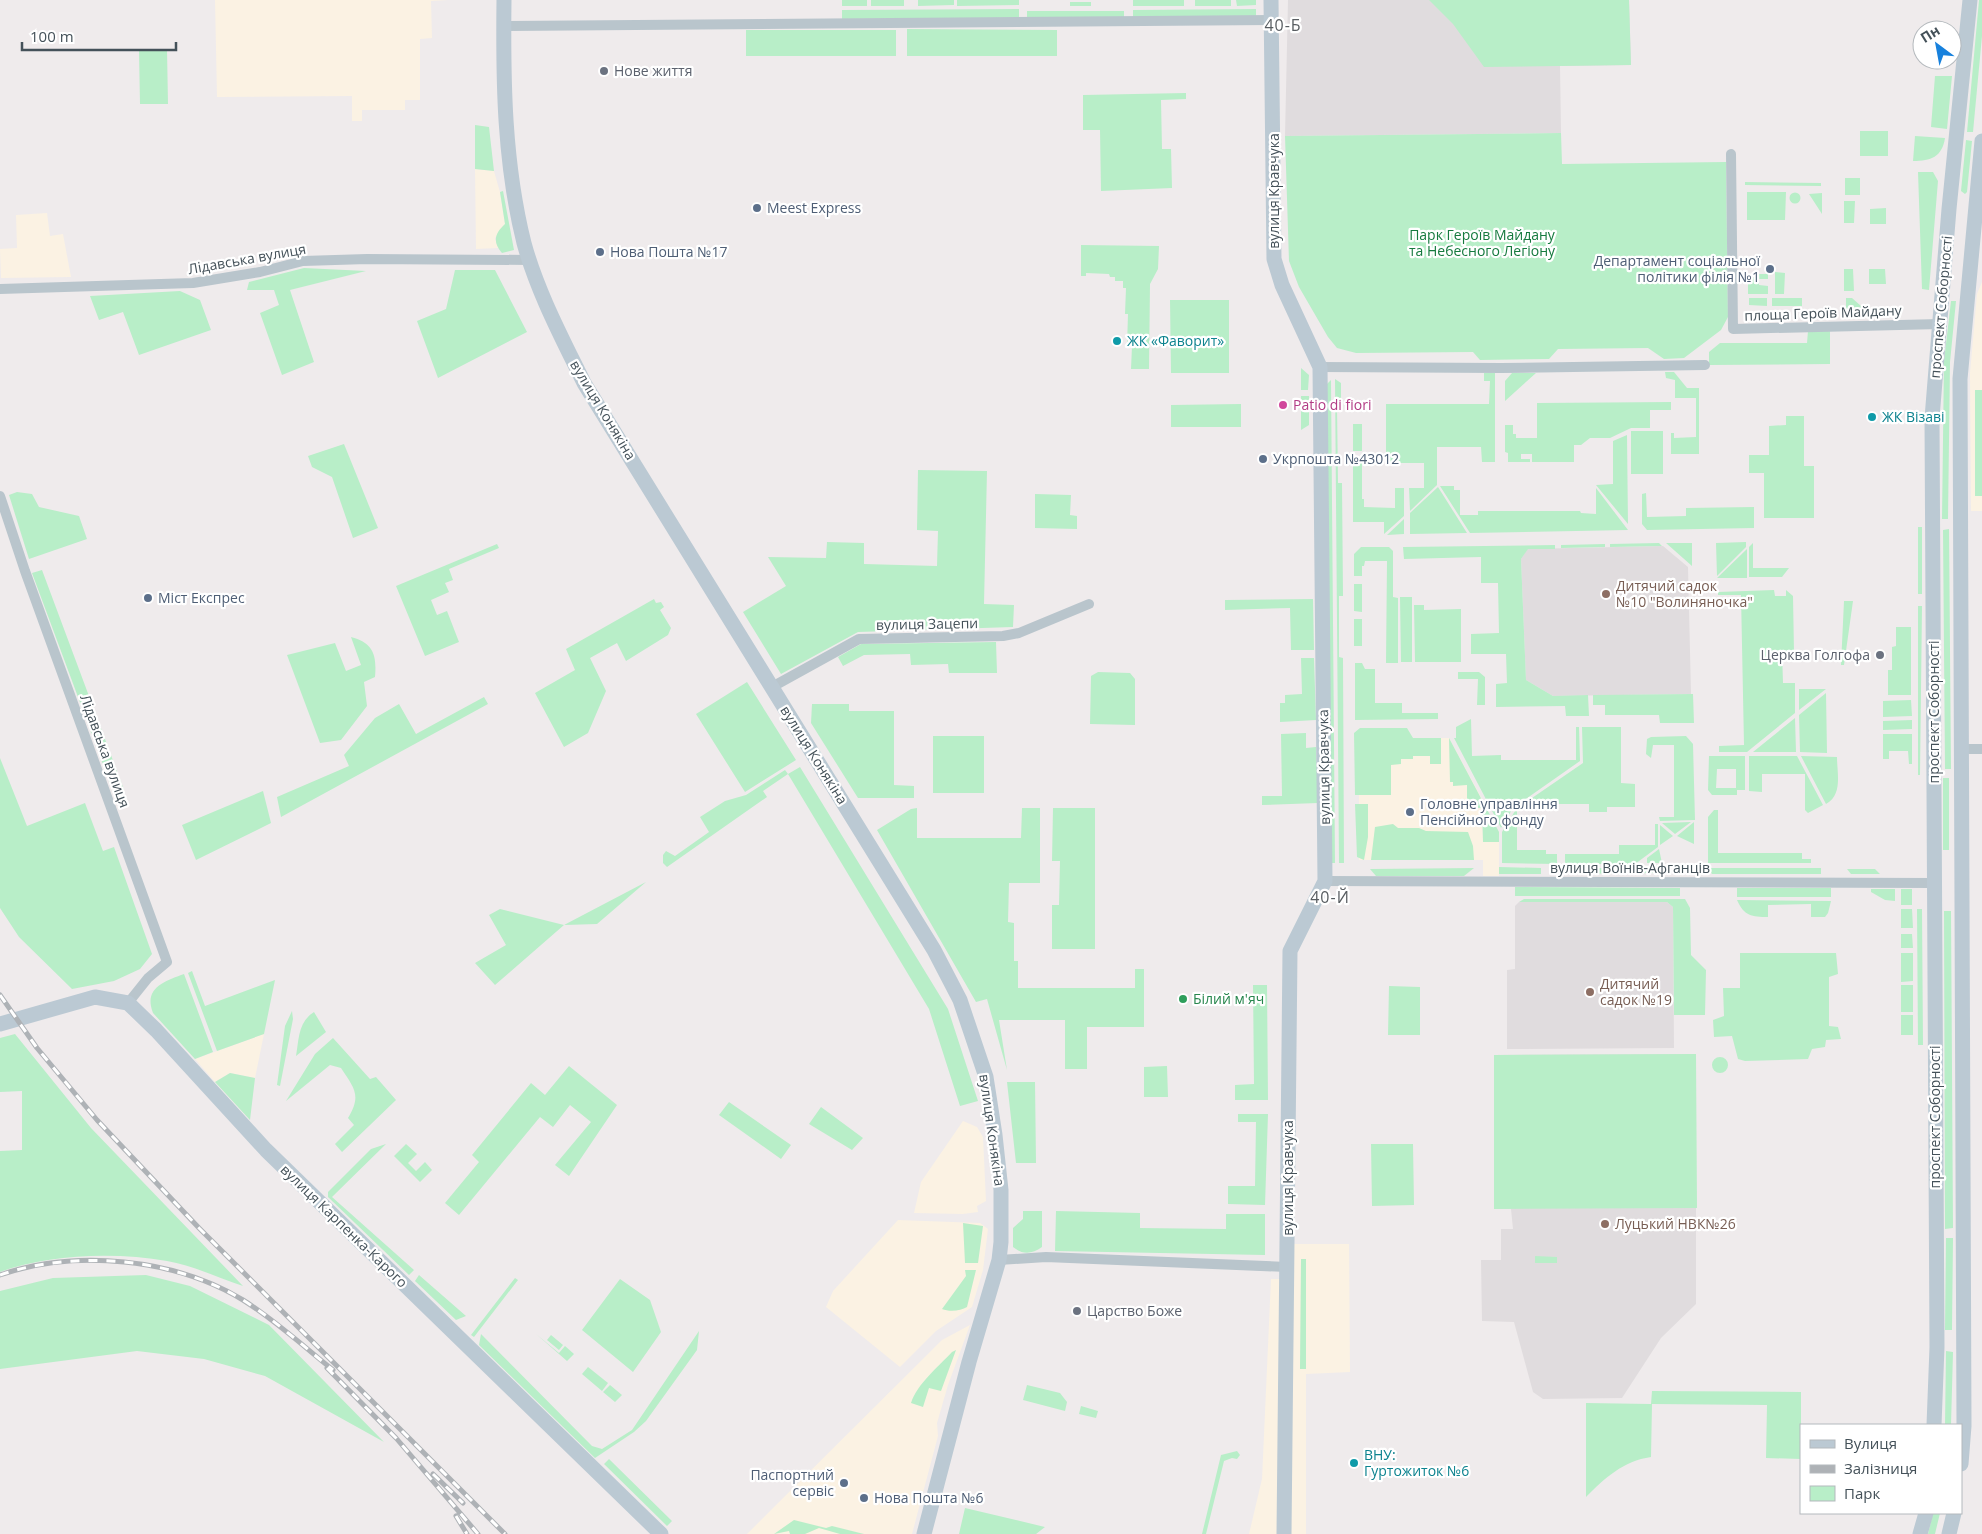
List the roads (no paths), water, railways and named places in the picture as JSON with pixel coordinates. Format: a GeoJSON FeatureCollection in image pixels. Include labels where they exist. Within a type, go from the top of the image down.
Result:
{"type":"FeatureCollection","features":[{"type":"Feature","properties":{"kind":"main road","name":"вулиця Конякіна"},"geometry":{"type":"LineString","coordinates":[[504,0],[505,108],[510,169],[530,260],[551,314],[584,383],[934,950],[960,1000],[986,1076],[996,1135],[1001,1190],[1000,1260],[969,1362],[924,1534]]}},
{"type":"Feature","properties":{"kind":"main road","name":"вулиця Кравчука"},"geometry":{"type":"LineString","coordinates":[[1271,0],[1274,91],[1272,240],[1274,259],[1282,285],[1320,367],[1325,881],[1290,951],[1284,1534]]}},
{"type":"Feature","properties":{"kind":"main road","name":"проспект Соборності"},"geometry":{"type":"LineString","coordinates":[[1934,1424],[1938,1347],[1932,418],[1946,246],[1970,0]]}},
{"type":"Feature","properties":{"kind":"main road","name":"проспект Соборності"},"geometry":{"type":"LineString","coordinates":[[1962,1451],[1964,1426],[1960,379],[1977,246],[1982,141]]}},
{"type":"Feature","properties":{"kind":"main road"},"geometry":{"type":"LineString","coordinates":[[1946,246],[1977,246]]}},
{"type":"Feature","properties":{"kind":"main road"},"geometry":{"type":"LineString","coordinates":[[1934,883],[1961,883]]}},
{"type":"Feature","properties":{"kind":"main road"},"geometry":{"type":"LineString","coordinates":[[0,1024],[95,997],[128,1003]]}},
{"type":"Feature","properties":{"kind":"main road","name":"вулиця Карпенка-Карого"},"geometry":{"type":"LineString","coordinates":[[128,1003],[156,1030],[266,1150],[661,1534]]}},
{"type":"Feature","properties":{"kind":"main road"},"geometry":{"type":"LineString","coordinates":[[1938,1347],[1963,1348]]}},
{"type":"Feature","properties":{"kind":"main road"},"geometry":{"type":"LineString","coordinates":[[1920,1534],[1926,1514]]}},
{"type":"Feature","properties":{"kind":"main road"},"geometry":{"type":"LineString","coordinates":[[1949,1534],[1954,1514]]}},
{"type":"Feature","properties":{"kind":"street"},"geometry":{"type":"LineString","coordinates":[[503,26],[1271,20]]}},
{"type":"Feature","properties":{"kind":"street","name":"площа Героїв Майдану"},"geometry":{"type":"LineString","coordinates":[[1731,154],[1733,329],[1940,324]]}},
{"type":"Feature","properties":{"kind":"street","name":"Лідавська вулиця"},"geometry":{"type":"LineString","coordinates":[[0,289],[193,283],[260,272],[303,261],[367,258],[530,260]]}},
{"type":"Feature","properties":{"kind":"street"},"geometry":{"type":"LineString","coordinates":[[1320,367],[1510,368],[1705,365]]}},
{"type":"Feature","properties":{"kind":"street","name":"Лідавська вулиця"},"geometry":{"type":"LineString","coordinates":[[0,496],[27,577],[167,962],[148,978],[128,1003]]}},
{"type":"Feature","properties":{"kind":"street","name":"вулиця Зацепи"},"geometry":{"type":"LineString","coordinates":[[772,686],[859,639],[1003,636],[1019,633],[1089,604]]}},
{"type":"Feature","properties":{"kind":"street"},"geometry":{"type":"LineString","coordinates":[[1961,749],[1982,749]]}},
{"type":"Feature","properties":{"kind":"street","name":"вулиця Воїнів-Афганців"},"geometry":{"type":"LineString","coordinates":[[1325,881],[1934,883]]}},
{"type":"Feature","properties":{"kind":"street"},"geometry":{"type":"LineString","coordinates":[[1000,1260],[1046,1258],[1287,1267]]}},
{"type":"Feature","properties":{"kind":"railway"},"geometry":{"type":"LineString","coordinates":[[0,995],[37,1048],[97,1120],[199,1228],[505,1534]]}},
{"type":"Feature","properties":{"kind":"railway"},"geometry":{"type":"LineString","coordinates":[[0,1275],[29,1267],[60,1262],[92,1260],[156,1267],[187,1275],[216,1286],[243,1300],[278,1325],[333,1370]]}},
{"type":"Feature","properties":{"kind":"railway"},"geometry":{"type":"LineString","coordinates":[[327,1368],[396,1438],[478,1534]]}},
{"type":"Feature","properties":{"kind":"railway"},"geometry":{"type":"LineString","coordinates":[[433,1474],[463,1503]]}},
{"type":"Feature","properties":{"kind":"railway"},"geometry":{"type":"LineString","coordinates":[[456,1516],[467,1534]]}},
{"type":"Feature","properties":{"kind":"place","name":"Нове життя"},"geometry":{"type":"Point","coordinates":[604,71]}},
{"type":"Feature","properties":{"kind":"place","name":"Meest Express"},"geometry":{"type":"Point","coordinates":[757,208]}},
{"type":"Feature","properties":{"kind":"place","name":"Нова Пошта №17"},"geometry":{"type":"Point","coordinates":[600,252]}},
{"type":"Feature","properties":{"kind":"place","name":"Департамент соціальної політики філія №1"},"geometry":{"type":"Point","coordinates":[1770,269]}},
{"type":"Feature","properties":{"kind":"place","name":"ЖК «Фаворит»"},"geometry":{"type":"Point","coordinates":[1117,341]}},
{"type":"Feature","properties":{"kind":"place","name":"Patio di fiori"},"geometry":{"type":"Point","coordinates":[1283,405]}},
{"type":"Feature","properties":{"kind":"place","name":"ЖК Візаві"},"geometry":{"type":"Point","coordinates":[1872,417]}},
{"type":"Feature","properties":{"kind":"place","name":"Укрпошта №43012"},"geometry":{"type":"Point","coordinates":[1263,459]}},
{"type":"Feature","properties":{"kind":"place","name":"Дитячий садок №10 \"Волиняночка\""},"geometry":{"type":"Point","coordinates":[1606,594]}},
{"type":"Feature","properties":{"kind":"place","name":"Міст Експрес"},"geometry":{"type":"Point","coordinates":[148,598]}},
{"type":"Feature","properties":{"kind":"place","name":"Церква Голгофа"},"geometry":{"type":"Point","coordinates":[1880,655]}},
{"type":"Feature","properties":{"kind":"place","name":"Головне управління Пенсійного фонду"},"geometry":{"type":"Point","coordinates":[1410,812]}},
{"type":"Feature","properties":{"kind":"place","name":"Дитячий садок №19"},"geometry":{"type":"Point","coordinates":[1590,992]}},
{"type":"Feature","properties":{"kind":"place","name":"Білий м'яч"},"geometry":{"type":"Point","coordinates":[1183,999]}},
{"type":"Feature","properties":{"kind":"place","name":"Луцький НВК№26"},"geometry":{"type":"Point","coordinates":[1605,1224]}},
{"type":"Feature","properties":{"kind":"place","name":"Царство Боже"},"geometry":{"type":"Point","coordinates":[1077,1311]}},
{"type":"Feature","properties":{"kind":"place","name":"ВНУ: Гуртожиток №6"},"geometry":{"type":"Point","coordinates":[1354,1463]}},
{"type":"Feature","properties":{"kind":"place","name":"Паспортний сервіс"},"geometry":{"type":"Point","coordinates":[844,1483]}},
{"type":"Feature","properties":{"kind":"place","name":"Нова Пошта №6"},"geometry":{"type":"Point","coordinates":[864,1498]}},
{"type":"Feature","properties":{"kind":"district","name":"40-Б"},"geometry":{"type":"Point","coordinates":[1283,25]}},
{"type":"Feature","properties":{"kind":"district","name":"40-Й"},"geometry":{"type":"Point","coordinates":[1330,897]}},
{"type":"Feature","properties":{"kind":"park label","name":"Парк Героїв Майдану та Небесного Легіону"},"geometry":{"type":"Point","coordinates":[1482,244]}}]}
